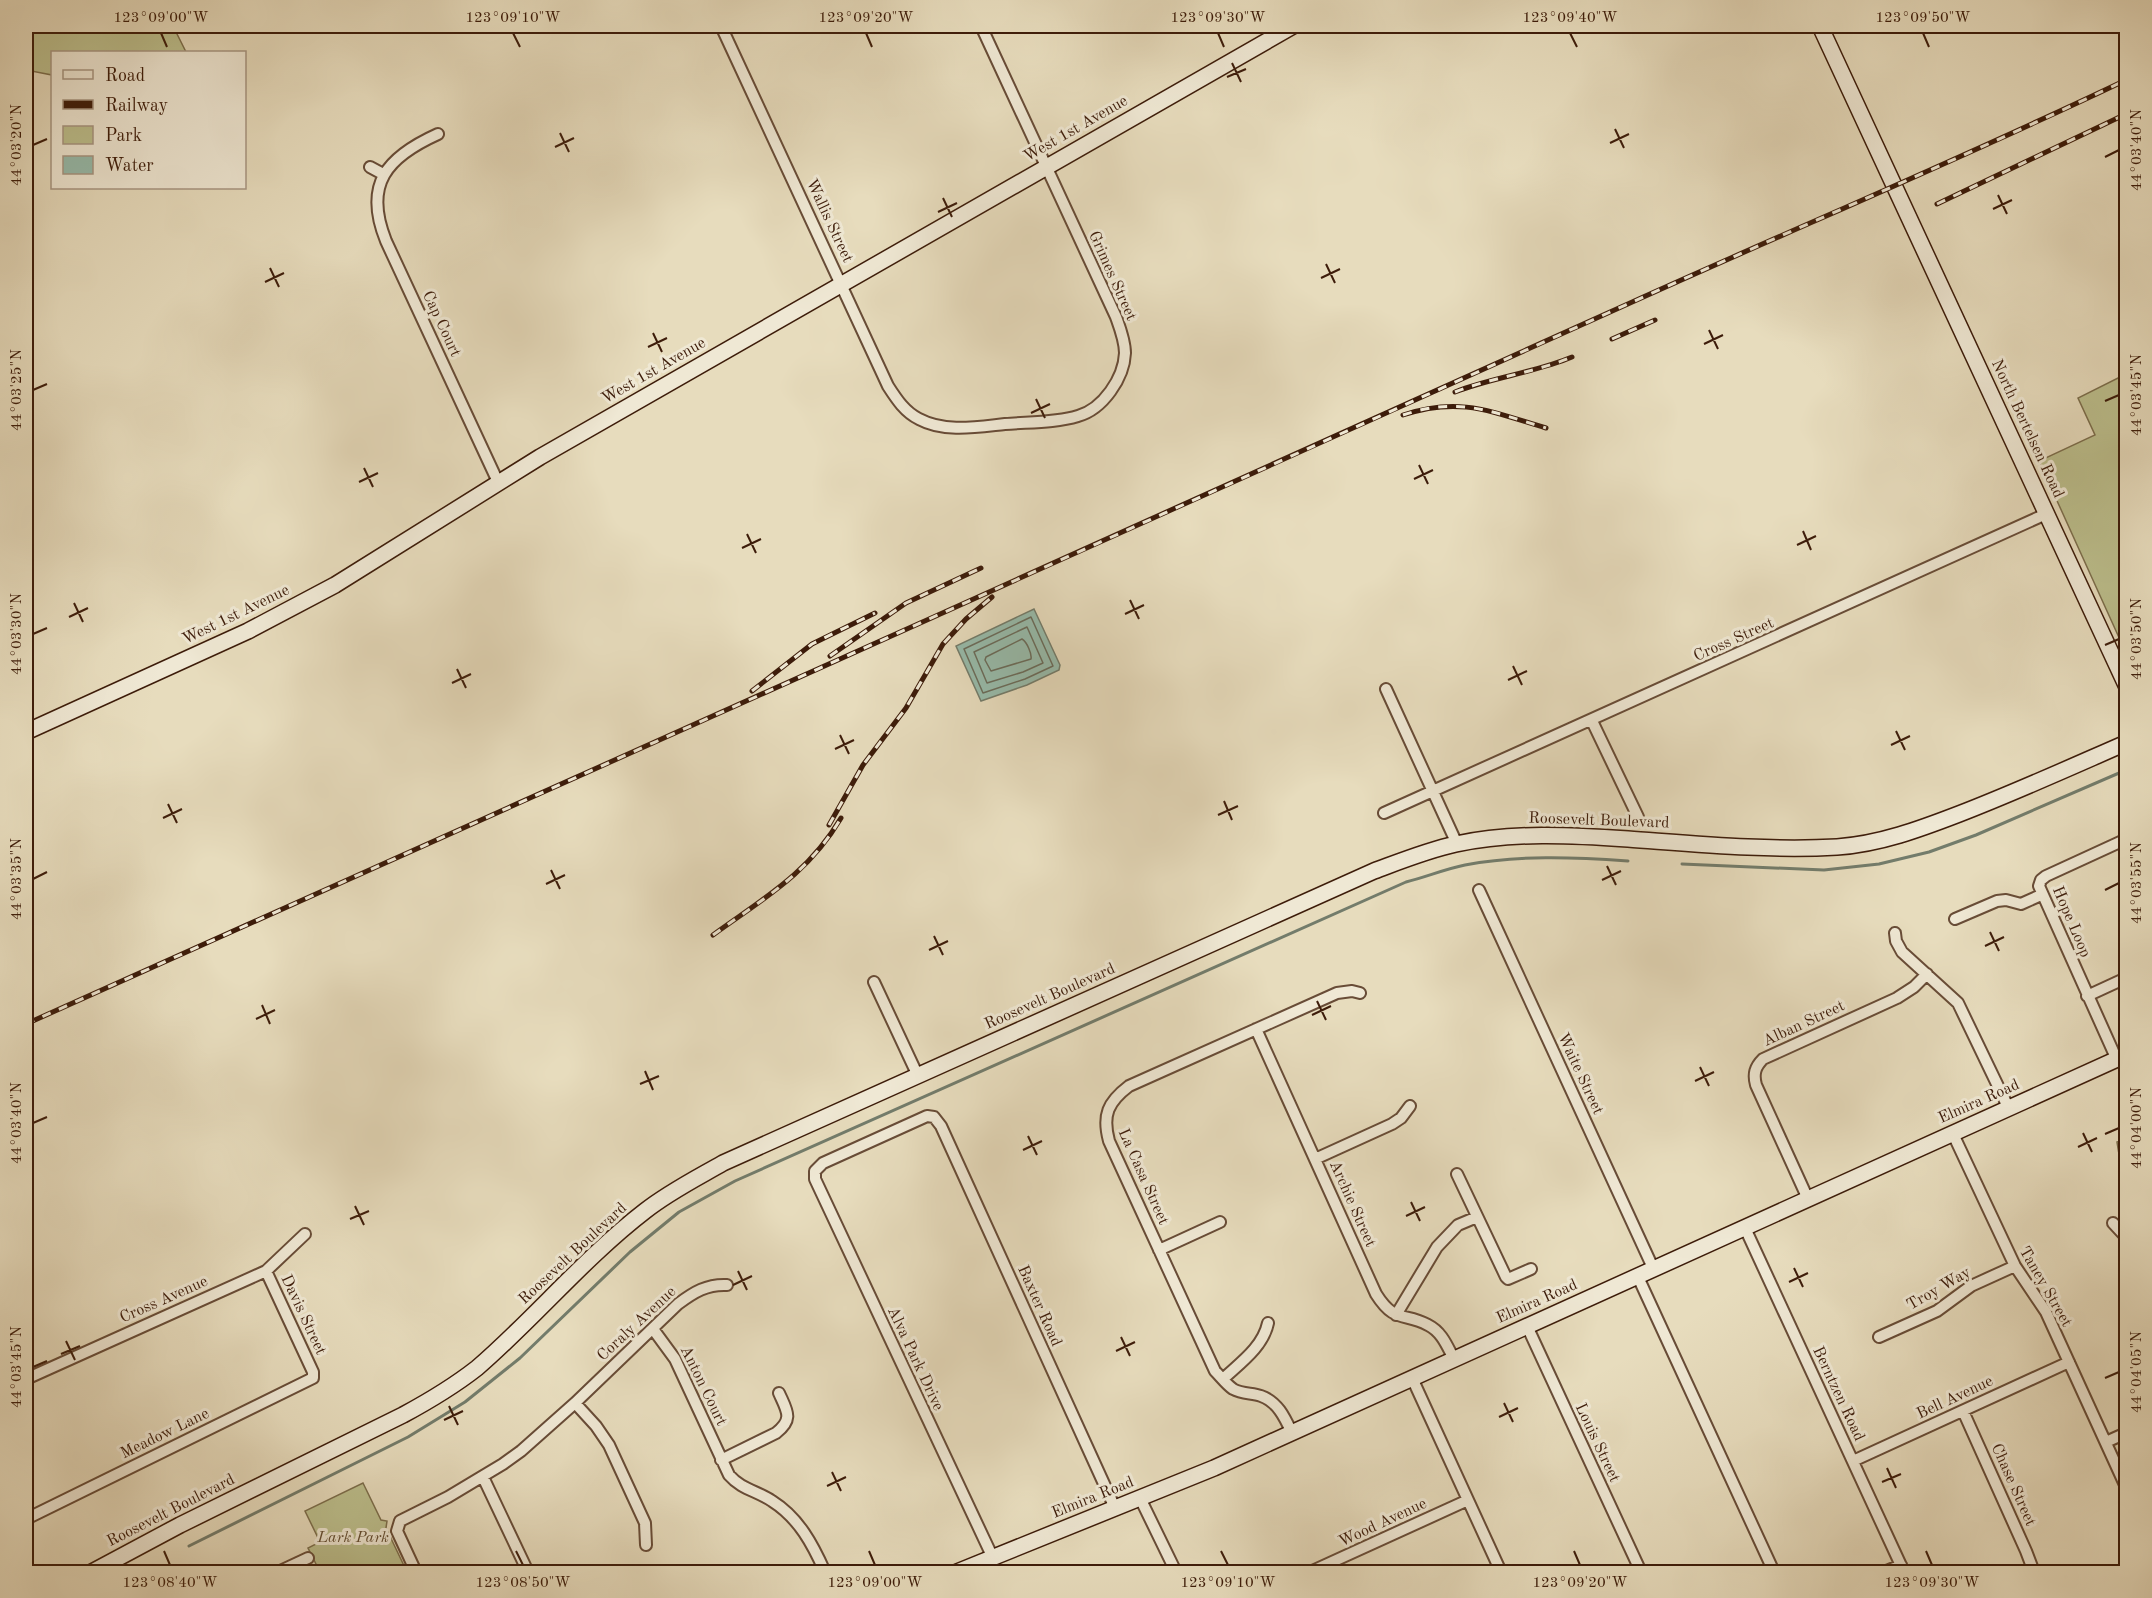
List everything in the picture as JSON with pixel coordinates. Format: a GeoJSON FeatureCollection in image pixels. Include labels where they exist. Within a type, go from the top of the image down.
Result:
{"type":"FeatureCollection","features":[{"type":"Feature","properties":{"kind":"street","name":"Wallis Street"},"geometry":{"type":"LineString","coordinates":[[721,26],[888,386],[907,411],[921,420]]}},
{"type":"Feature","properties":{"kind":"street","name":"Grimes Street"},"geometry":{"type":"LineString","coordinates":[[921,420],[945,427],[963,428],[1061,420],[1081,415],[1098,404],[1113,388],[1123,368],[1125,351],[1116,317],[981,26]]}},
{"type":"Feature","properties":{"kind":"street","name":"West 1st Avenue"},"geometry":{"type":"LineString","coordinates":[[26,732],[292,609],[335,585],[498,482],[1293,26]]}},
{"type":"Feature","properties":{"kind":"street","name":"North Bertelsen Road"},"geometry":{"type":"LineString","coordinates":[[1820,26],[2127,685]]}},
{"type":"Feature","properties":{"kind":"street"},"geometry":{"type":"LineString","coordinates":[[370,167],[383,174],[404,152],[438,134]]}},
{"type":"Feature","properties":{"kind":"street","name":"Cap Court"},"geometry":{"type":"LineString","coordinates":[[383,174],[378,202],[382,232],[498,482]]}},
{"type":"Feature","properties":{"kind":"street","name":"Cross Street"},"geometry":{"type":"LineString","coordinates":[[1384,813],[2046,514]]}},
{"type":"Feature","properties":{"kind":"street"},"geometry":{"type":"LineString","coordinates":[[1386,689],[1457,844]]}},
{"type":"Feature","properties":{"kind":"street"},"geometry":{"type":"LineString","coordinates":[[1592,721],[1638,817]]}},
{"type":"Feature","properties":{"kind":"street","name":"Roosevelt Boulevard"},"geometry":{"type":"LineString","coordinates":[[92,1572],[180,1525],[404,1415],[439,1394],[475,1369],[504,1344],[609,1241],[646,1210],[723,1163],[1374,871],[1457,844],[1513,836],[1560,835],[1794,848],[1839,847],[1877,841],[1909,833],[1983,805],[2127,742]]}},
{"type":"Feature","properties":{"kind":"street","name":"Hope Loop"},"geometry":{"type":"LineString","coordinates":[[2122,1058],[2087,996],[2041,895],[2040,884],[2046,876],[2120,842],[2127,841]]}},
{"type":"Feature","properties":{"kind":"street","name":"Waite Street"},"geometry":{"type":"LineString","coordinates":[[1479,890],[1654,1270]]}},
{"type":"Feature","properties":{"kind":"street"},"geometry":{"type":"LineString","coordinates":[[1955,919],[1997,901],[2006,900],[2021,904],[2041,895]]}},
{"type":"Feature","properties":{"kind":"street"},"geometry":{"type":"LineString","coordinates":[[1895,933],[1896,941],[1902,952],[1928,974],[1960,1007],[2009,1108]]}},
{"type":"Feature","properties":{"kind":"street","name":"Alban Street"},"geometry":{"type":"LineString","coordinates":[[1808,1199],[1756,1085],[1754,1077],[1756,1068],[1764,1059],[1898,998],[1928,974]]}},
{"type":"Feature","properties":{"kind":"street"},"geometry":{"type":"LineString","coordinates":[[2087,996],[2127,978]]}},
{"type":"Feature","properties":{"kind":"street"},"geometry":{"type":"LineString","coordinates":[[874,982],[918,1076]]}},
{"type":"Feature","properties":{"kind":"street","name":"La Casa Street"},"geometry":{"type":"LineString","coordinates":[[1292,1433],[1284,1416],[1271,1402],[1262,1396],[1240,1392],[1230,1387],[1210,1363],[1109,1141],[1106,1122],[1110,1104],[1129,1086],[1337,993],[1352,991],[1359,993]]}},
{"type":"Feature","properties":{"kind":"street","name":"Archie Street"},"geometry":{"type":"LineString","coordinates":[[1256,1029],[1376,1294],[1388,1310],[1396,1315]]}},
{"type":"Feature","properties":{"kind":"street","name":"Elmira Road"},"geometry":{"type":"LineString","coordinates":[[957,1572],[1193,1477],[2122,1058]]}},
{"type":"Feature","properties":{"kind":"street"},"geometry":{"type":"LineString","coordinates":[[1315,1159],[1392,1124],[1401,1118],[1410,1106]]}},
{"type":"Feature","properties":{"kind":"street","name":"Baxter Road"},"geometry":{"type":"LineString","coordinates":[[815,1171],[823,1163],[927,1116],[934,1117],[941,1126],[1115,1508]]}},
{"type":"Feature","properties":{"kind":"street","name":"Taney Street"},"geometry":{"type":"LineString","coordinates":[[1953,1134],[2015,1266],[2042,1305],[2127,1487]]}},
{"type":"Feature","properties":{"kind":"street","name":"Alva Park Drive"},"geometry":{"type":"LineString","coordinates":[[815,1171],[817,1183],[993,1558]]}},
{"type":"Feature","properties":{"kind":"street"},"geometry":{"type":"LineString","coordinates":[[1457,1174],[1506,1278],[1531,1269]]}},
{"type":"Feature","properties":{"kind":"street"},"geometry":{"type":"LineString","coordinates":[[1454,1359],[1444,1340],[1428,1324],[1396,1315],[1432,1254],[1458,1225],[1477,1216]]}},
{"type":"Feature","properties":{"kind":"street"},"geometry":{"type":"LineString","coordinates":[[1159,1250],[1220,1222]]}},
{"type":"Feature","properties":{"kind":"street"},"geometry":{"type":"LineString","coordinates":[[2113,1223],[2127,1237]]}},
{"type":"Feature","properties":{"kind":"street","name":"Berntzen Road"},"geometry":{"type":"LineString","coordinates":[[1745,1228],[1903,1569]]}},
{"type":"Feature","properties":{"kind":"street","name":"Cross Avenue"},"geometry":{"type":"LineString","coordinates":[[26,1379],[266,1271],[305,1234]]}},
{"type":"Feature","properties":{"kind":"street","name":"Troy Way"},"geometry":{"type":"LineString","coordinates":[[1879,1337],[1937,1311],[1967,1288],[2015,1266]]}},
{"type":"Feature","properties":{"kind":"street","name":"Davis Street"},"geometry":{"type":"LineString","coordinates":[[266,1271],[313,1372]]}},
{"type":"Feature","properties":{"kind":"street"},"geometry":{"type":"LineString","coordinates":[[1638,1277],[1774,1572]]}},
{"type":"Feature","properties":{"kind":"street","name":"Coraly Avenue"},"geometry":{"type":"LineString","coordinates":[[416,1572],[397,1531],[400,1521],[483,1477],[531,1444],[690,1295],[703,1287],[715,1284],[727,1285]]}},
{"type":"Feature","properties":{"kind":"street"},"geometry":{"type":"LineString","coordinates":[[1223,1379],[1258,1346],[1268,1323]]}},
{"type":"Feature","properties":{"kind":"street","name":"Louis Street"},"geometry":{"type":"LineString","coordinates":[[1527,1326],[1641,1572]]}},
{"type":"Feature","properties":{"kind":"street","name":"Anton Court"},"geometry":{"type":"LineString","coordinates":[[653,1329],[675,1359],[729,1474],[737,1484],[772,1501],[795,1521],[814,1548],[825,1572]]}},
{"type":"Feature","properties":{"kind":"street","name":"Bell Avenue"},"geometry":{"type":"LineString","coordinates":[[1853,1461],[2068,1362]]}},
{"type":"Feature","properties":{"kind":"street","name":"Meadow Lane"},"geometry":{"type":"LineString","coordinates":[[26,1519],[311,1380],[314,1376],[313,1372]]}},
{"type":"Feature","properties":{"kind":"street"},"geometry":{"type":"LineString","coordinates":[[1412,1378],[1501,1572]]}},
{"type":"Feature","properties":{"kind":"street"},"geometry":{"type":"LineString","coordinates":[[721,1460],[783,1428],[788,1420],[788,1413],[779,1393]]}},
{"type":"Feature","properties":{"kind":"street"},"geometry":{"type":"LineString","coordinates":[[575,1404],[596,1426],[609,1445],[645,1523],[646,1545]]}},
{"type":"Feature","properties":{"kind":"street","name":"Chase Street"},"geometry":{"type":"LineString","coordinates":[[1963,1411],[2034,1572]]}},
{"type":"Feature","properties":{"kind":"street"},"geometry":{"type":"LineString","coordinates":[[2106,1443],[2127,1433]]}},
{"type":"Feature","properties":{"kind":"street"},"geometry":{"type":"LineString","coordinates":[[483,1477],[528,1572]]}},
{"type":"Feature","properties":{"kind":"street"},"geometry":{"type":"LineString","coordinates":[[1140,1498],[1176,1572]]}},
{"type":"Feature","properties":{"kind":"street","name":"Wood Avenue"},"geometry":{"type":"LineString","coordinates":[[1310,1572],[1326,1569],[1468,1500]]}},
{"type":"Feature","properties":{"kind":"street"},"geometry":{"type":"LineString","coordinates":[[278,1572],[308,1558]]}},
{"type":"Feature","properties":{"kind":"street"},"geometry":{"type":"LineString","coordinates":[[1884,1572],[1903,1569]]}},
{"type":"Feature","properties":{"kind":"green space"},"geometry":{"type":"Polygon","coordinates":[[[26,26],[173,26],[186,51],[51,51],[51,75],[26,70],[26,26]]]}},
{"type":"Feature","properties":{"kind":"green space"},"geometry":{"type":"Polygon","coordinates":[[[2126,374],[2126,653],[2039,461],[2095,435],[2078,398],[2126,374]]]}},
{"type":"Feature","properties":{"kind":"green space"},"geometry":{"type":"Polygon","coordinates":[[[2126,1141],[2126,1198],[2117,1142],[2126,1141]]]}},
{"type":"Feature","properties":{"kind":"green space","name":"Lark Park"},"geometry":{"type":"Polygon","coordinates":[[[363,1483],[381,1520],[387,1521],[386,1528],[407,1572],[320,1572],[308,1548],[320,1542],[305,1511],[363,1483]]]}},
{"type":"Feature","properties":{"kind":"water"},"geometry":{"type":"Polygon","coordinates":[[[1034,609],[1060,665],[1059,670],[1027,685],[981,701],[956,646],[1034,609]]]}},
{"type":"Feature","properties":{"kind":"waterway"},"geometry":{"type":"LineString","coordinates":[[1682,864],[1824,870],[1879,864],[1929,852],[1976,835],[2126,770]]}},
{"type":"Feature","properties":{"kind":"waterway"},"geometry":{"type":"LineString","coordinates":[[189,1546],[408,1437],[465,1402],[520,1358],[630,1252],[679,1212],[735,1181],[1406,882],[1458,867],[1525,858],[1628,861]]}},
{"type":"Feature","properties":{"kind":"railway"},"geometry":{"type":"LineString","coordinates":[[26,1024],[2126,80]]}},
{"type":"Feature","properties":{"kind":"railway"},"geometry":{"type":"LineString","coordinates":[[1937,204],[2126,114]]}},
{"type":"Feature","properties":{"kind":"railway"},"geometry":{"type":"LineString","coordinates":[[1612,339],[1655,320]]}},
{"type":"Feature","properties":{"kind":"railway"},"geometry":{"type":"LineString","coordinates":[[1455,392],[1572,357]]}},
{"type":"Feature","properties":{"kind":"railway"},"geometry":{"type":"LineString","coordinates":[[1403,415],[1423,409],[1442,407],[1476,408],[1546,428]]}},
{"type":"Feature","properties":{"kind":"railway"},"geometry":{"type":"LineString","coordinates":[[830,656],[906,603],[981,568]]}},
{"type":"Feature","properties":{"kind":"railway"},"geometry":{"type":"LineString","coordinates":[[829,825],[863,765],[906,708],[943,644],[966,619],[992,597]]}},
{"type":"Feature","properties":{"kind":"railway"},"geometry":{"type":"LineString","coordinates":[[752,691],[812,644],[875,613]]}},
{"type":"Feature","properties":{"kind":"railway"},"geometry":{"type":"LineString","coordinates":[[713,935],[784,884],[814,855],[841,818]]}}]}
